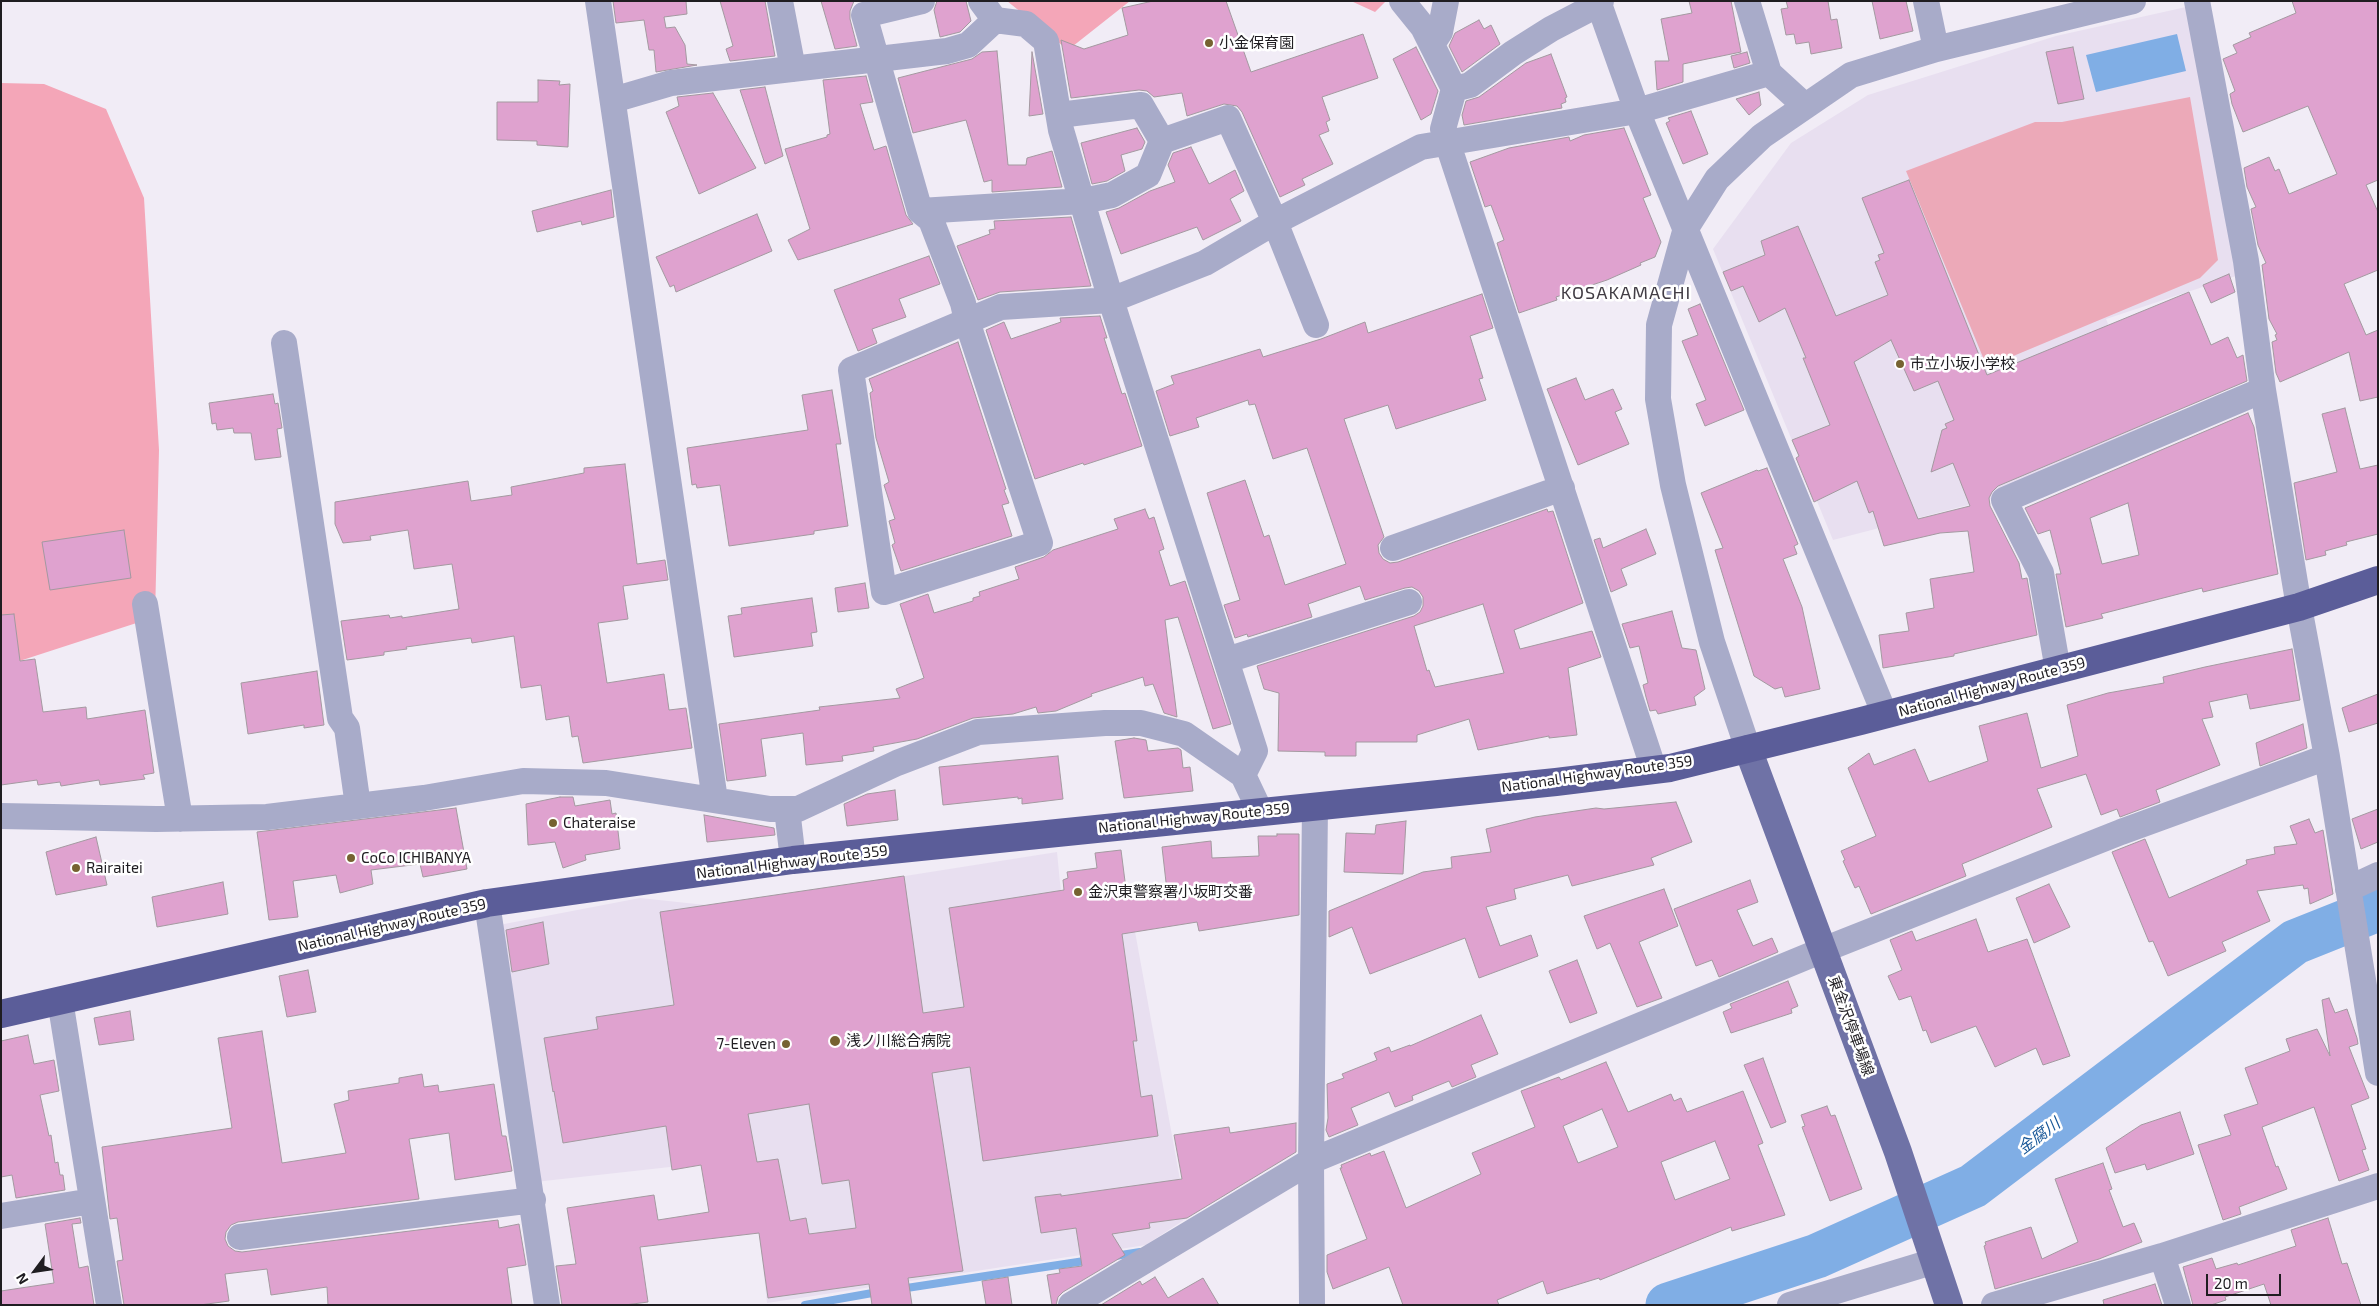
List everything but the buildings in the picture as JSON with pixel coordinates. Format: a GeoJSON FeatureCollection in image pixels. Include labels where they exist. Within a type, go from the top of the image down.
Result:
{"type":"FeatureCollection","features":[{"type":"Feature","properties":{"kind":"highway","name":"National Highway Route 359"},"geometry":{"type":"LineString","coordinates":[[1,1014],[487,903],[793,860],[1654,770],[1885,715],[2299,607],[2378,580]]}},
{"type":"Feature","properties":{"kind":"main road","name":"東金沢停車場線"},"geometry":{"type":"LineString","coordinates":[[1748,749],[1898,1152],[1949,1305]]}},
{"type":"Feature","properties":{"kind":"street"},"geometry":{"type":"LineString","coordinates":[[598,1],[716,800]]}},
{"type":"Feature","properties":{"kind":"street"},"geometry":{"type":"LineString","coordinates":[[780,1],[793,69]]}},
{"type":"Feature","properties":{"kind":"street"},"geometry":{"type":"LineString","coordinates":[[922,1],[864,15],[920,211],[932,220],[963,303],[967,322],[1040,543],[884,592],[851,370],[967,322],[1001,307],[1111,300],[1205,264],[1275,222],[1422,147],[1637,111],[1769,73]]}},
{"type":"Feature","properties":{"kind":"street"},"geometry":{"type":"LineString","coordinates":[[1402,1],[1423,27],[1454,89],[1443,129],[1654,770]]}},
{"type":"Feature","properties":{"kind":"street"},"geometry":{"type":"LineString","coordinates":[[1432,44],[1440,32],[1446,1]]}},
{"type":"Feature","properties":{"kind":"street"},"geometry":{"type":"LineString","coordinates":[[1747,1],[1769,73],[1804,105]]}},
{"type":"Feature","properties":{"kind":"street"},"geometry":{"type":"LineString","coordinates":[[1926,1],[1936,49]]}},
{"type":"Feature","properties":{"kind":"street"},"geometry":{"type":"LineString","coordinates":[[1748,749],[1712,642],[1673,485],[1658,398],[1659,325],[1686,228],[1717,180],[1762,136],[1804,105],[1851,75],[1936,49],[2133,1]]}},
{"type":"Feature","properties":{"kind":"street"},"geometry":{"type":"LineString","coordinates":[[2197,1],[2246,261],[2263,390],[2299,607],[2327,757],[2378,1073]]}},
{"type":"Feature","properties":{"kind":"street"},"geometry":{"type":"LineString","coordinates":[[1454,89],[1470,85],[1528,43],[1599,2],[1637,111],[1885,715]]}},
{"type":"Feature","properties":{"kind":"street"},"geometry":{"type":"LineString","coordinates":[[613,100],[671,83],[946,51],[968,45],[988,10],[1026,24],[1046,41],[1061,130],[1111,300],[1255,751],[1242,775]]}},
{"type":"Feature","properties":{"kind":"street"},"geometry":{"type":"LineString","coordinates":[[1059,115],[1141,105],[1162,142]]}},
{"type":"Feature","properties":{"kind":"street"},"geometry":{"type":"LineString","coordinates":[[920,211],[1083,201],[1112,195],[1148,175],[1162,142],[1228,118],[1275,222],[1316,325]]}},
{"type":"Feature","properties":{"kind":"street"},"geometry":{"type":"LineString","coordinates":[[284,344],[340,718],[347,728],[358,806]]}},
{"type":"Feature","properties":{"kind":"street"},"geometry":{"type":"LineString","coordinates":[[2058,670],[2041,573],[2004,500],[2263,390]]}},
{"type":"Feature","properties":{"kind":"street"},"geometry":{"type":"LineString","coordinates":[[1393,548],[1562,488]]}},
{"type":"Feature","properties":{"kind":"street"},"geometry":{"type":"LineString","coordinates":[[1226,660],[1409,602]]}},
{"type":"Feature","properties":{"kind":"street"},"geometry":{"type":"LineString","coordinates":[[145,604],[180,818]]}},
{"type":"Feature","properties":{"kind":"street"},"geometry":{"type":"LineString","coordinates":[[1,816],[268,817],[424,798],[523,781],[606,783],[770,809],[798,809],[898,763],[978,732],[1105,723],[1141,723],[1184,734],[1242,775],[1260,811]]}},
{"type":"Feature","properties":{"kind":"street"},"geometry":{"type":"LineString","coordinates":[[1071,1305],[1311,1161],[1824,950],[2121,832],[2327,757]]}},
{"type":"Feature","properties":{"kind":"street"},"geometry":{"type":"LineString","coordinates":[[1312,1305],[1311,1161],[1315,806]]}},
{"type":"Feature","properties":{"kind":"street"},"geometry":{"type":"LineString","coordinates":[[787,809],[793,860]]}},
{"type":"Feature","properties":{"kind":"street"},"geometry":{"type":"LineString","coordinates":[[2349,892],[2378,875]]}},
{"type":"Feature","properties":{"kind":"street"},"geometry":{"type":"LineString","coordinates":[[487,903],[547,1305]]}},
{"type":"Feature","properties":{"kind":"street"},"geometry":{"type":"LineString","coordinates":[[60,1000],[110,1305]]}},
{"type":"Feature","properties":{"kind":"street"},"geometry":{"type":"LineString","coordinates":[[1994,1305],[2162,1256],[2378,1186]]}},
{"type":"Feature","properties":{"kind":"street"},"geometry":{"type":"LineString","coordinates":[[240,1237],[532,1200]]}},
{"type":"Feature","properties":{"kind":"street"},"geometry":{"type":"LineString","coordinates":[[1,1216],[92,1201]]}},
{"type":"Feature","properties":{"kind":"street"},"geometry":{"type":"LineString","coordinates":[[1790,1305],[1932,1254]]}},
{"type":"Feature","properties":{"kind":"street"},"geometry":{"type":"LineString","coordinates":[[2162,1256],[2178,1305]]}},
{"type":"Feature","properties":{"kind":"shaded area"},"geometry":{"type":"Polygon","coordinates":[[[1007,1],[1130,1],[1068,50],[1007,1]]]}},
{"type":"Feature","properties":{"kind":"shaded area"},"geometry":{"type":"Polygon","coordinates":[[[1351,1],[1386,1],[1375,12],[1351,1]]]}},
{"type":"Feature","properties":{"kind":"shaded area"},"geometry":{"type":"Polygon","coordinates":[[[2186,7],[2239,275],[2106,319],[2155,435],[1995,498],[1833,540],[1713,249],[1791,143],[1868,95],[2056,36],[2186,7]]]}},
{"type":"Feature","properties":{"kind":"shaded area"},"geometry":{"type":"Polygon","coordinates":[[[1,83],[44,84],[106,109],[144,198],[159,450],[155,617],[1,667],[1,83]]]}},
{"type":"Feature","properties":{"kind":"shaded area"},"geometry":{"type":"Polygon","coordinates":[[[2190,97],[2218,260],[2200,278],[1987,367],[1906,171],[2035,122],[2062,122],[2190,97]]]}},
{"type":"Feature","properties":{"kind":"shaded area","name":"浅ノ川総合病院"},"geometry":{"type":"Polygon","coordinates":[[[1057,852],[1063,913],[1130,904],[1187,1218],[1146,1245],[767,1303],[751,1158],[535,1182],[499,925],[640,898],[715,906],[1057,852]]]}},
{"type":"Feature","properties":{"kind":"water"},"geometry":{"type":"Polygon","coordinates":[[[2177,34],[2186,71],[2096,92],[2086,55],[2177,34]]]}},
{"type":"Feature","properties":{"kind":"waterway","name":"金腐川"},"geometry":{"type":"LineString","coordinates":[[1668,1305],[1817,1256],[1973,1186],[2295,942],[2378,909]]}},
{"type":"Feature","properties":{"kind":"waterway"},"geometry":{"type":"LineString","coordinates":[[1115,1256],[1140,1252]]}},
{"type":"Feature","properties":{"kind":"waterway"},"geometry":{"type":"LineString","coordinates":[[900,1289],[1091,1260]]}},
{"type":"Feature","properties":{"kind":"waterway"},"geometry":{"type":"LineString","coordinates":[[805,1305],[878,1292]]}},
{"type":"Feature","properties":{"kind":"place","name":"小金保育園"},"geometry":{"type":"Point","coordinates":[1209,43]}},
{"type":"Feature","properties":{"kind":"place","name":"市立小坂小学校"},"geometry":{"type":"Point","coordinates":[1900,364]}},
{"type":"Feature","properties":{"kind":"place","name":"Chateraise"},"geometry":{"type":"Point","coordinates":[553,823]}},
{"type":"Feature","properties":{"kind":"place","name":"CoCo ICHIBANYA"},"geometry":{"type":"Point","coordinates":[351,858]}},
{"type":"Feature","properties":{"kind":"place","name":"Rairaitei"},"geometry":{"type":"Point","coordinates":[76,868]}},
{"type":"Feature","properties":{"kind":"place","name":"金沢東警察署小坂町交番"},"geometry":{"type":"Point","coordinates":[1078,892]}},
{"type":"Feature","properties":{"kind":"place","name":"浅ノ川総合病院"},"geometry":{"type":"Point","coordinates":[835,1041]}},
{"type":"Feature","properties":{"kind":"place","name":"7-Eleven"},"geometry":{"type":"Point","coordinates":[786,1044]}},
{"type":"Feature","properties":{"kind":"district","name":"KOSAKAMACHI"},"geometry":{"type":"Point","coordinates":[1626,293]}}]}
